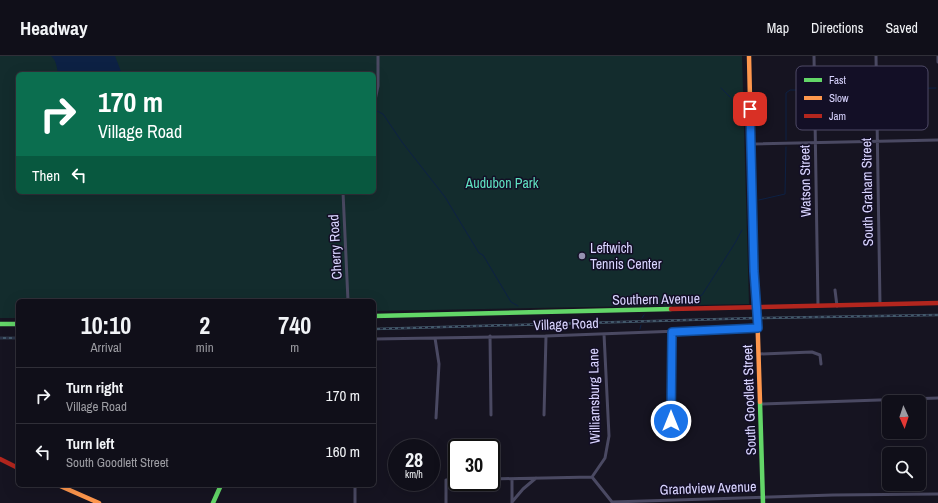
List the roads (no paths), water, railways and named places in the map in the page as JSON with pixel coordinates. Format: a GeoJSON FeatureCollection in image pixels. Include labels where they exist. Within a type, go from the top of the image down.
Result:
{"type":"FeatureCollection","features":[{"type":"Feature","properties":{"kind":"street"},"geometry":{"type":"LineString","coordinates":[[376,96],[378,86],[378,56]]}},
{"type":"Feature","properties":{"kind":"street","name":"South Goodlett Street"},"geometry":{"type":"LineString","coordinates":[[749,56],[754,271],[758,328],[763,500]]}},
{"type":"Feature","properties":{"kind":"street","name":"Watson Street"},"geometry":{"type":"LineString","coordinates":[[814,56],[814,66]]}},
{"type":"Feature","properties":{"kind":"street","name":"South Graham Street"},"geometry":{"type":"LineString","coordinates":[[876,56],[876,66]]}},
{"type":"Feature","properties":{"kind":"street"},"geometry":{"type":"LineString","coordinates":[[938,56],[938,62]]}},
{"type":"Feature","properties":{"kind":"street","name":"Watson Street"},"geometry":{"type":"LineString","coordinates":[[815,130],[818,306]]}},
{"type":"Feature","properties":{"kind":"street","name":"South Graham Street"},"geometry":{"type":"LineString","coordinates":[[878,130],[880,304]]}},
{"type":"Feature","properties":{"kind":"street"},"geometry":{"type":"LineString","coordinates":[[751,144],[938,140]]}},
{"type":"Feature","properties":{"kind":"street","name":"Cherry Road"},"geometry":{"type":"LineString","coordinates":[[343,194],[348,299]]}},
{"type":"Feature","properties":{"kind":"street"},"geometry":{"type":"LineString","coordinates":[[835,290],[837,306]]}},
{"type":"Feature","properties":{"kind":"street","name":"Southern Avenue"},"geometry":{"type":"LineString","coordinates":[[376,316],[938,303]]}},
{"type":"Feature","properties":{"kind":"street"},"geometry":{"type":"LineString","coordinates":[[0,324],[16,324]]}},
{"type":"Feature","properties":{"kind":"street","name":"Village Road"},"geometry":{"type":"LineString","coordinates":[[376,339],[546,336],[758,328]]}},
{"type":"Feature","properties":{"kind":"street"},"geometry":{"type":"LineString","coordinates":[[671,421],[672,332]]}},
{"type":"Feature","properties":{"kind":"street","name":"Williamsburg Lane"},"geometry":{"type":"LineString","coordinates":[[592,477],[605,458],[609,436],[604,334]]}},
{"type":"Feature","properties":{"kind":"street"},"geometry":{"type":"LineString","coordinates":[[490,336],[491,415]]}},
{"type":"Feature","properties":{"kind":"street"},"geometry":{"type":"LineString","coordinates":[[544,414],[546,336]]}},
{"type":"Feature","properties":{"kind":"street"},"geometry":{"type":"LineString","coordinates":[[435,338],[439,364],[436,418]]}},
{"type":"Feature","properties":{"kind":"street"},"geometry":{"type":"LineString","coordinates":[[759,354],[812,352],[820,355],[821,364]]}},
{"type":"Feature","properties":{"kind":"street"},"geometry":{"type":"LineString","coordinates":[[760,404],[938,398]]}},
{"type":"Feature","properties":{"kind":"street"},"geometry":{"type":"LineString","coordinates":[[0,459],[16,467]]}},
{"type":"Feature","properties":{"kind":"street"},"geometry":{"type":"LineString","coordinates":[[500,479],[592,477]]}},
{"type":"Feature","properties":{"kind":"street","name":"Grandview Avenue"},"geometry":{"type":"LineString","coordinates":[[592,477],[612,502],[763,500],[938,494]]}},
{"type":"Feature","properties":{"kind":"street"},"geometry":{"type":"LineString","coordinates":[[512,503],[523,489],[536,478]]}},
{"type":"Feature","properties":{"kind":"street"},"geometry":{"type":"LineString","coordinates":[[512,479],[512,503]]}},
{"type":"Feature","properties":{"kind":"street"},"geometry":{"type":"LineString","coordinates":[[446,503],[446,480],[448,480]]}},
{"type":"Feature","properties":{"kind":"street"},"geometry":{"type":"LineString","coordinates":[[63,487],[99,503]]}},
{"type":"Feature","properties":{"kind":"street"},"geometry":{"type":"LineString","coordinates":[[213,503],[220,487]]}},
{"type":"Feature","properties":{"kind":"street"},"geometry":{"type":"LineString","coordinates":[[354,487],[355,503]]}},
{"type":"Feature","properties":{"kind":"street"},"geometry":{"type":"LineString","coordinates":[[84,503],[85,496]]}},
{"type":"Feature","properties":{"kind":"water"},"geometry":{"type":"Polygon","coordinates":[[[51,56],[115,56],[121,72],[58,72],[57,66],[51,56]]]}},
{"type":"Feature","properties":{"kind":"waterway"},"geometry":{"type":"LineString","coordinates":[[721,88],[733,100],[742,113]]}},
{"type":"Feature","properties":{"kind":"waterway"},"geometry":{"type":"LineString","coordinates":[[928,88],[936,88]]}},
{"type":"Feature","properties":{"kind":"waterway"},"geometry":{"type":"LineString","coordinates":[[786,140],[786,93],[790,90],[796,90]]}},
{"type":"Feature","properties":{"kind":"waterway"},"geometry":{"type":"LineString","coordinates":[[376,110],[383,114],[402,142],[445,197],[479,253],[483,255],[511,302],[518,306]]}},
{"type":"Feature","properties":{"kind":"waterway"},"geometry":{"type":"LineString","coordinates":[[759,200],[785,194],[786,147]]}},
{"type":"Feature","properties":{"kind":"waterway"},"geometry":{"type":"LineString","coordinates":[[691,300],[702,295],[742,230]]}},
{"type":"Feature","properties":{"kind":"waterway"},"geometry":{"type":"LineString","coordinates":[[640,329],[641,325]]}},
{"type":"Feature","properties":{"kind":"railway"},"geometry":{"type":"LineString","coordinates":[[376,329],[757,318],[938,315]]}},
{"type":"Feature","properties":{"kind":"railway"},"geometry":{"type":"LineString","coordinates":[[0,338],[16,338]]}},
{"type":"Feature","properties":{"kind":"place","name":"Leftwich Tennis Center"},"geometry":{"type":"Point","coordinates":[582,256]}},
{"type":"Feature","properties":{"kind":"park label","name":"Audubon Park"},"geometry":{"type":"Point","coordinates":[502,183]}}]}
